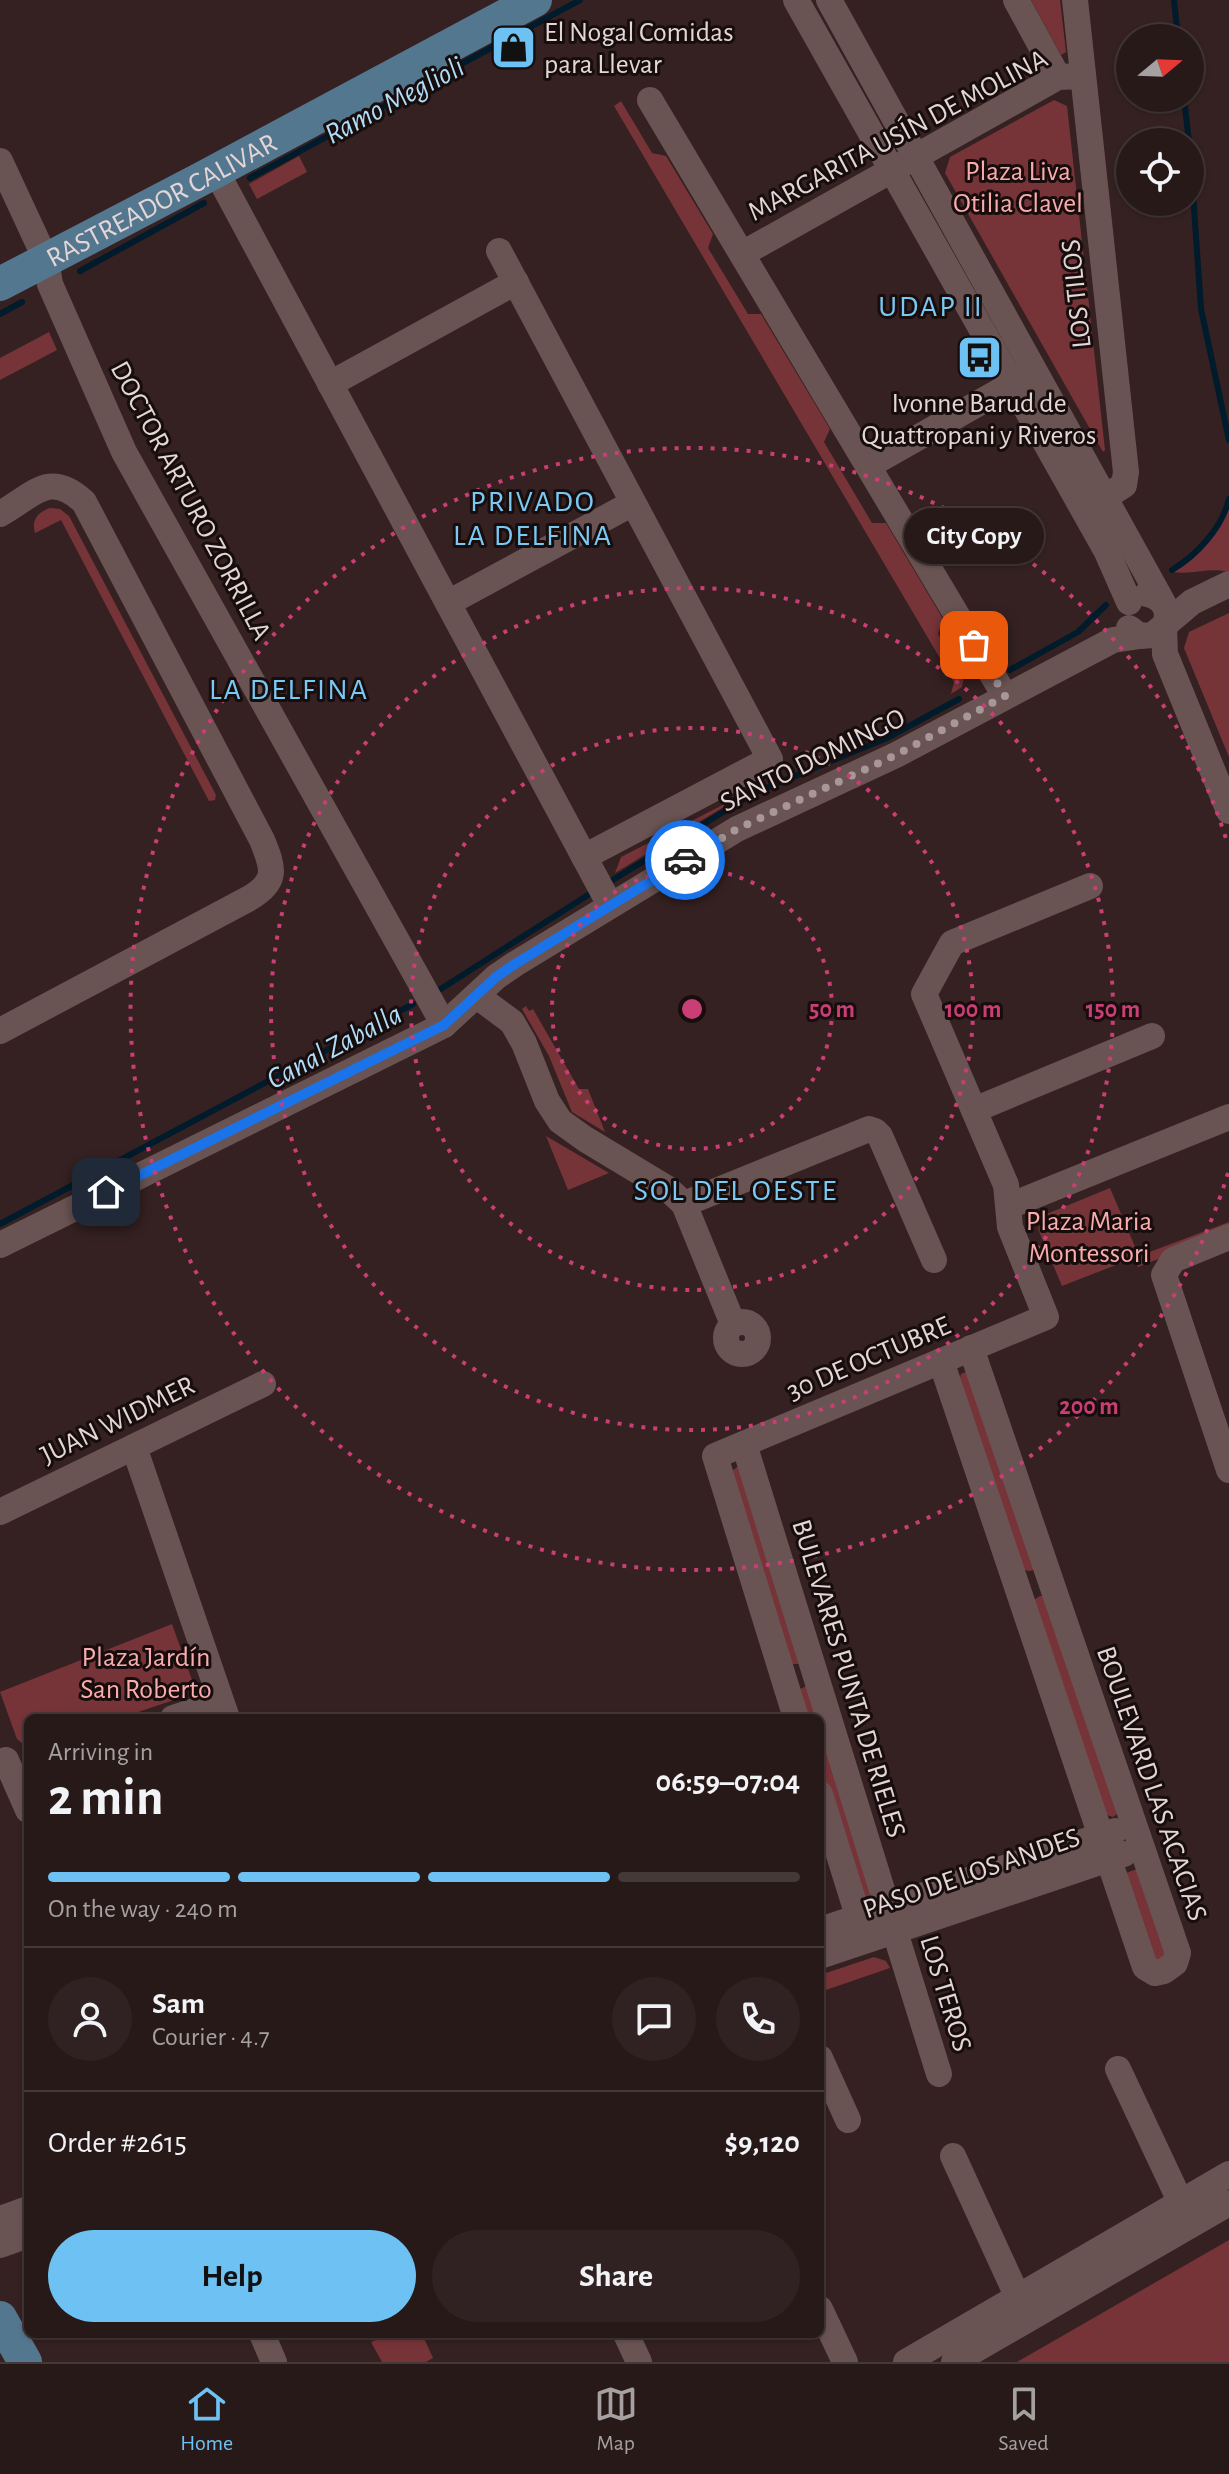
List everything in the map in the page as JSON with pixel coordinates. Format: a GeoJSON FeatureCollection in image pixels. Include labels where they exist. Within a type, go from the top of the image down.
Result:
{"type":"FeatureCollection","features":[{"type":"Feature","properties":{"kind":"main road","name":"RASTREADOR CALIVAR"},"geometry":{"type":"LineString","coordinates":[[0,284],[535,0]]}},
{"type":"Feature","properties":{"kind":"main road"},"geometry":{"type":"LineString","coordinates":[[0,2318],[25,2362]]}},
{"type":"Feature","properties":{"kind":"street"},"geometry":{"type":"LineString","coordinates":[[796,0],[892,170],[1023,377],[1094,504],[1151,622],[1229,811]]}},
{"type":"Feature","properties":{"kind":"street"},"geometry":{"type":"LineString","coordinates":[[829,0],[916,157],[1023,377]]}},
{"type":"Feature","properties":{"kind":"street"},"geometry":{"type":"LineString","coordinates":[[1016,0],[1071,76]]}},
{"type":"Feature","properties":{"kind":"street","name":"LOS TILOS"},"geometry":{"type":"LineString","coordinates":[[1075,0],[1071,76],[1126,472],[1124,485],[1094,504]]}},
{"type":"Feature","properties":{"kind":"street","name":"MARGARITA USÍN DE MOLINA"},"geometry":{"type":"LineString","coordinates":[[742,254],[916,157],[1071,76]]}},
{"type":"Feature","properties":{"kind":"street"},"geometry":{"type":"LineString","coordinates":[[650,100],[1005,696]]}},
{"type":"Feature","properties":{"kind":"street","name":"DOCTOR ARTURO ZORRILLA"},"geometry":{"type":"LineString","coordinates":[[0,161],[46,260],[50,284],[124,452],[444,1025]]}},
{"type":"Feature","properties":{"kind":"street"},"geometry":{"type":"LineString","coordinates":[[223,168],[336,380],[448,603],[610,905]]}},
{"type":"Feature","properties":{"kind":"street"},"geometry":{"type":"LineString","coordinates":[[499,251],[770,759],[584,857]]}},
{"type":"Feature","properties":{"kind":"street"},"geometry":{"type":"LineString","coordinates":[[336,380],[516,282]]}},
{"type":"Feature","properties":{"kind":"street"},"geometry":{"type":"LineString","coordinates":[[868,466],[1023,377]]}},
{"type":"Feature","properties":{"kind":"street"},"geometry":{"type":"LineString","coordinates":[[0,514],[31,494],[58,485],[72,491],[84,502],[271,862],[271,875],[266,888],[260,892],[0,1031]]}},
{"type":"Feature","properties":{"kind":"street"},"geometry":{"type":"LineString","coordinates":[[448,603],[633,503]]}},
{"type":"Feature","properties":{"kind":"street"},"geometry":{"type":"LineString","coordinates":[[1151,622],[1229,584]]}},
{"type":"Feature","properties":{"kind":"street","name":"SANTO DOMINGO"},"geometry":{"type":"LineString","coordinates":[[0,1245],[444,1025],[496,977],[515,964],[737,829],[896,755],[1151,622]]}},
{"type":"Feature","properties":{"kind":"street"},"geometry":{"type":"LineString","coordinates":[[1090,886],[952,943],[924,994],[1006,1185],[1009,1206],[1229,1117]]}},
{"type":"Feature","properties":{"kind":"street"},"geometry":{"type":"LineString","coordinates":[[477,996],[512,1022],[524,1043],[547,1101],[560,1121],[668,1189],[684,1204],[733,1324]]}},
{"type":"Feature","properties":{"kind":"street"},"geometry":{"type":"LineString","coordinates":[[974,1110],[1152,1036]]}},
{"type":"Feature","properties":{"kind":"street"},"geometry":{"type":"LineString","coordinates":[[684,1204],[869,1129],[880,1136],[934,1260]]}},
{"type":"Feature","properties":{"kind":"street","name":"30 DE OCTUBRE"},"geometry":{"type":"LineString","coordinates":[[784,1678],[715,1456],[1046,1317],[1010,1227],[1009,1206]]}},
{"type":"Feature","properties":{"kind":"street"},"geometry":{"type":"LineString","coordinates":[[1229,1237],[1173,1260],[1164,1275],[1229,1470]]}},
{"type":"Feature","properties":{"kind":"street","name":"BOULEVARD LAS ACACIAS"},"geometry":{"type":"LineString","coordinates":[[941,1361],[1145,1967],[1160,1973],[1175,1963],[1178,1953],[971,1348]]}},
{"type":"Feature","properties":{"kind":"street","name":"JUAN WIDMER"},"geometry":{"type":"LineString","coordinates":[[0,1512],[263,1384]]}},
{"type":"Feature","properties":{"kind":"street","name":"BULEVARES PUNTA DE RIELES"},"geometry":{"type":"LineString","coordinates":[[744,1444],[891,1919]]}},
{"type":"Feature","properties":{"kind":"street"},"geometry":{"type":"LineString","coordinates":[[134,1447],[224,1710],[198,1714]]}},
{"type":"Feature","properties":{"kind":"street"},"geometry":{"type":"LineString","coordinates":[[1019,1591],[1050,1580]]}},
{"type":"Feature","properties":{"kind":"street"},"geometry":{"type":"LineString","coordinates":[[795,1714],[784,1678],[813,1667]]}},
{"type":"Feature","properties":{"kind":"street"},"geometry":{"type":"LineString","coordinates":[[11,1762],[24,1799]]}},
{"type":"Feature","properties":{"kind":"street"},"geometry":{"type":"LineString","coordinates":[[824,1807],[862,1929]]}},
{"type":"Feature","properties":{"kind":"street","name":"PASO DE LOS ANDES"},"geometry":{"type":"LineString","coordinates":[[824,1953],[862,1929],[1138,1836]]}},
{"type":"Feature","properties":{"kind":"street","name":"LOS TEROS"},"geometry":{"type":"LineString","coordinates":[[891,1919],[939,2074]]}},
{"type":"Feature","properties":{"kind":"street","name":"PASO DE LOS ANDES"},"geometry":{"type":"LineString","coordinates":[[824,1930],[862,1929]]}},
{"type":"Feature","properties":{"kind":"street"},"geometry":{"type":"LineString","coordinates":[[824,2067],[848,2120]]}},
{"type":"Feature","properties":{"kind":"street"},"geometry":{"type":"LineString","coordinates":[[1118,2069],[1186,2213]]}},
{"type":"Feature","properties":{"kind":"street"},"geometry":{"type":"LineString","coordinates":[[953,2156],[1023,2307]]}},
{"type":"Feature","properties":{"kind":"street"},"geometry":{"type":"LineString","coordinates":[[906,2362],[1023,2307],[1186,2213],[1229,2174]]}},
{"type":"Feature","properties":{"kind":"street"},"geometry":{"type":"LineString","coordinates":[[1186,2213],[1229,2203]]}},
{"type":"Feature","properties":{"kind":"street"},"geometry":{"type":"LineString","coordinates":[[0,2219],[24,2210]]}},
{"type":"Feature","properties":{"kind":"street"},"geometry":{"type":"LineString","coordinates":[[0,2245],[24,2236]]}},
{"type":"Feature","properties":{"kind":"street"},"geometry":{"type":"LineString","coordinates":[[954,2362],[1023,2307]]}},
{"type":"Feature","properties":{"kind":"street"},"geometry":{"type":"LineString","coordinates":[[824,2317],[845,2362]]}},
{"type":"Feature","properties":{"kind":"street"},"geometry":{"type":"LineString","coordinates":[[264,2338],[274,2362]]}},
{"type":"Feature","properties":{"kind":"street"},"geometry":{"type":"LineString","coordinates":[[628,2338],[639,2362]]}},
{"type":"Feature","properties":{"kind":"green space"},"geometry":{"type":"Polygon","coordinates":[[[1031,0],[1060,0],[1066,52],[1061,55],[1031,0]]]}},
{"type":"Feature","properties":{"kind":"green space","name":"Plaza Liva Otilia Clavel"},"geometry":{"type":"Polygon","coordinates":[[[1054,100],[1067,106],[1103,452],[945,173],[950,157],[1054,100]]]}},
{"type":"Feature","properties":{"kind":"green space"},"geometry":{"type":"Polygon","coordinates":[[[621,101],[652,153],[666,156],[713,234],[708,248],[748,314],[761,314],[830,429],[824,442],[872,523],[886,523],[943,619],[938,634],[964,677],[962,687],[951,694],[954,682],[614,106],[621,101]]]}},
{"type":"Feature","properties":{"kind":"green space"},"geometry":{"type":"Polygon","coordinates":[[[299,156],[307,172],[257,199],[249,184],[299,156]]]}},
{"type":"Feature","properties":{"kind":"green space"},"geometry":{"type":"Polygon","coordinates":[[[49,332],[57,350],[0,380],[0,358],[49,332]]]}},
{"type":"Feature","properties":{"kind":"green space"},"geometry":{"type":"Polygon","coordinates":[[[1229,507],[1229,572],[1173,572],[1206,544],[1229,507]]]}},
{"type":"Feature","properties":{"kind":"green space"},"geometry":{"type":"Polygon","coordinates":[[[50,508],[60,509],[69,516],[216,795],[215,800],[209,801],[61,520],[35,533],[36,517],[50,508]]]}},
{"type":"Feature","properties":{"kind":"green space"},"geometry":{"type":"Polygon","coordinates":[[[1229,613],[1229,757],[1184,648],[1189,632],[1229,613]]]}},
{"type":"Feature","properties":{"kind":"green space"},"geometry":{"type":"Polygon","coordinates":[[[750,791],[615,873],[621,857],[750,791]]]}},
{"type":"Feature","properties":{"kind":"green space"},"geometry":{"type":"Polygon","coordinates":[[[526,1006],[529,1011],[533,1009],[579,1089],[588,1089],[605,1132],[572,1112],[549,1056],[522,1009],[526,1006]]]}},
{"type":"Feature","properties":{"kind":"green space"},"geometry":{"type":"Polygon","coordinates":[[[546,1136],[609,1173],[568,1190],[546,1136]]]}},
{"type":"Feature","properties":{"kind":"green space","name":"Plaza Maria Montessori"},"geometry":{"type":"Polygon","coordinates":[[[1110,1188],[1139,1256],[1229,1222],[1229,1231],[1138,1267],[1134,1258],[1062,1286],[1038,1229],[1044,1215],[1110,1188]]]}},
{"type":"Feature","properties":{"kind":"green space"},"geometry":{"type":"Polygon","coordinates":[[[969,1371],[1035,1570],[1024,1569],[960,1378],[961,1374],[969,1371]]]}},
{"type":"Feature","properties":{"kind":"green space"},"geometry":{"type":"Polygon","coordinates":[[[742,1468],[799,1664],[790,1664],[732,1471],[742,1468]]]}},
{"type":"Feature","properties":{"kind":"green space"},"geometry":{"type":"Polygon","coordinates":[[[1045,1596],[1117,1814],[1113,1817],[1107,1815],[1034,1600],[1045,1596]]]}},
{"type":"Feature","properties":{"kind":"green space","name":"Plaza Jardín San Roberto"},"geometry":{"type":"Polygon","coordinates":[[[172,1624],[192,1680],[180,1698],[132,1714],[24,1714],[24,1745],[17,1739],[0,1692],[172,1624]]]}},
{"type":"Feature","properties":{"kind":"green space"},"geometry":{"type":"Polygon","coordinates":[[[807,1686],[812,1690],[819,1714],[803,1714],[797,1695],[800,1689],[807,1686]]]}},
{"type":"Feature","properties":{"kind":"green space"},"geometry":{"type":"Polygon","coordinates":[[[824,1729],[873,1887],[872,1895],[866,1900],[858,1897],[824,1784],[824,1729]]]}},
{"type":"Feature","properties":{"kind":"green space"},"geometry":{"type":"Polygon","coordinates":[[[1137,1869],[1169,1957],[1155,1963],[1126,1873],[1137,1869]]]}},
{"type":"Feature","properties":{"kind":"green space"},"geometry":{"type":"Polygon","coordinates":[[[874,1957],[886,1961],[890,1968],[824,1991],[824,1974],[874,1957]]]}},
{"type":"Feature","properties":{"kind":"green space"},"geometry":{"type":"Polygon","coordinates":[[[1229,2240],[1229,2362],[1017,2362],[1229,2240]]]}},
{"type":"Feature","properties":{"kind":"green space"},"geometry":{"type":"Polygon","coordinates":[[[380,2338],[424,2338],[433,2358],[426,2362],[382,2362],[371,2342],[380,2338]]]}},
{"type":"Feature","properties":{"kind":"waterway","name":"Ramo Meglioli"},"geometry":{"type":"LineString","coordinates":[[250,178],[580,0]]}},
{"type":"Feature","properties":{"kind":"waterway","name":"Ramo Meglioli"},"geometry":{"type":"LineString","coordinates":[[1174,0],[1177,24]]}},
{"type":"Feature","properties":{"kind":"waterway","name":"Ramo Meglioli"},"geometry":{"type":"LineString","coordinates":[[1186,112],[1187,128]]}},
{"type":"Feature","properties":{"kind":"waterway","name":"Ramo Meglioli"},"geometry":{"type":"LineString","coordinates":[[80,271],[204,203]]}},
{"type":"Feature","properties":{"kind":"waterway","name":"Ramo Meglioli"},"geometry":{"type":"LineString","coordinates":[[1195,216],[1201,309],[1229,440]]}},
{"type":"Feature","properties":{"kind":"waterway","name":"Ramo Meglioli"},"geometry":{"type":"LineString","coordinates":[[0,314],[22,302]]}},
{"type":"Feature","properties":{"kind":"waterway","name":"Canal Zaballa"},"geometry":{"type":"LineString","coordinates":[[1172,570],[1207,540],[1221,520],[1229,499]]}},
{"type":"Feature","properties":{"kind":"waterway","name":"Canal Zaballa"},"geometry":{"type":"LineString","coordinates":[[1010,670],[1078,632],[1106,605]]}},
{"type":"Feature","properties":{"kind":"waterway","name":"Canal Zaballa"},"geometry":{"type":"LineString","coordinates":[[608,883],[754,793],[887,738],[959,699]]}},
{"type":"Feature","properties":{"kind":"waterway","name":"Canal Zaballa"},"geometry":{"type":"LineString","coordinates":[[436,992],[588,895]]}},
{"type":"Feature","properties":{"kind":"waterway","name":"Canal Zaballa"},"geometry":{"type":"LineString","coordinates":[[0,1224],[413,1004]]}},
{"type":"Feature","properties":{"kind":"way so far"},"geometry":{"type":"LineString","coordinates":[[685,860],[774,810],[896,755],[1005,696],[974,645]]}},
{"type":"Feature","properties":{"kind":"place","name":"El Nogal Comidas para Llevar"},"geometry":{"type":"Point","coordinates":[513,47]}},
{"type":"Feature","properties":{"kind":"place","name":"Ivonne Barud de Quattropani y Riveros"},"geometry":{"type":"Point","coordinates":[979,357]}},
{"type":"Feature","properties":{"kind":"place","name":"City Copy"},"geometry":{"type":"Point","coordinates":[974,645]}},
{"type":"Feature","properties":{"kind":"district","name":"UDAP II"},"geometry":{"type":"Point","coordinates":[931,306]}},
{"type":"Feature","properties":{"kind":"district","name":"PRIVADO LA DELFINA"},"geometry":{"type":"Point","coordinates":[533,518]}},
{"type":"Feature","properties":{"kind":"district","name":"LA DELFINA"},"geometry":{"type":"Point","coordinates":[289,689]}},
{"type":"Feature","properties":{"kind":"district","name":"SOL DEL OESTE"},"geometry":{"type":"Point","coordinates":[736,1190]}},
{"type":"Feature","properties":{"kind":"route"},"geometry":{"type":"LineString","coordinates":[[106,1192],[444,1025],[496,977],[685,860]]}}]}
